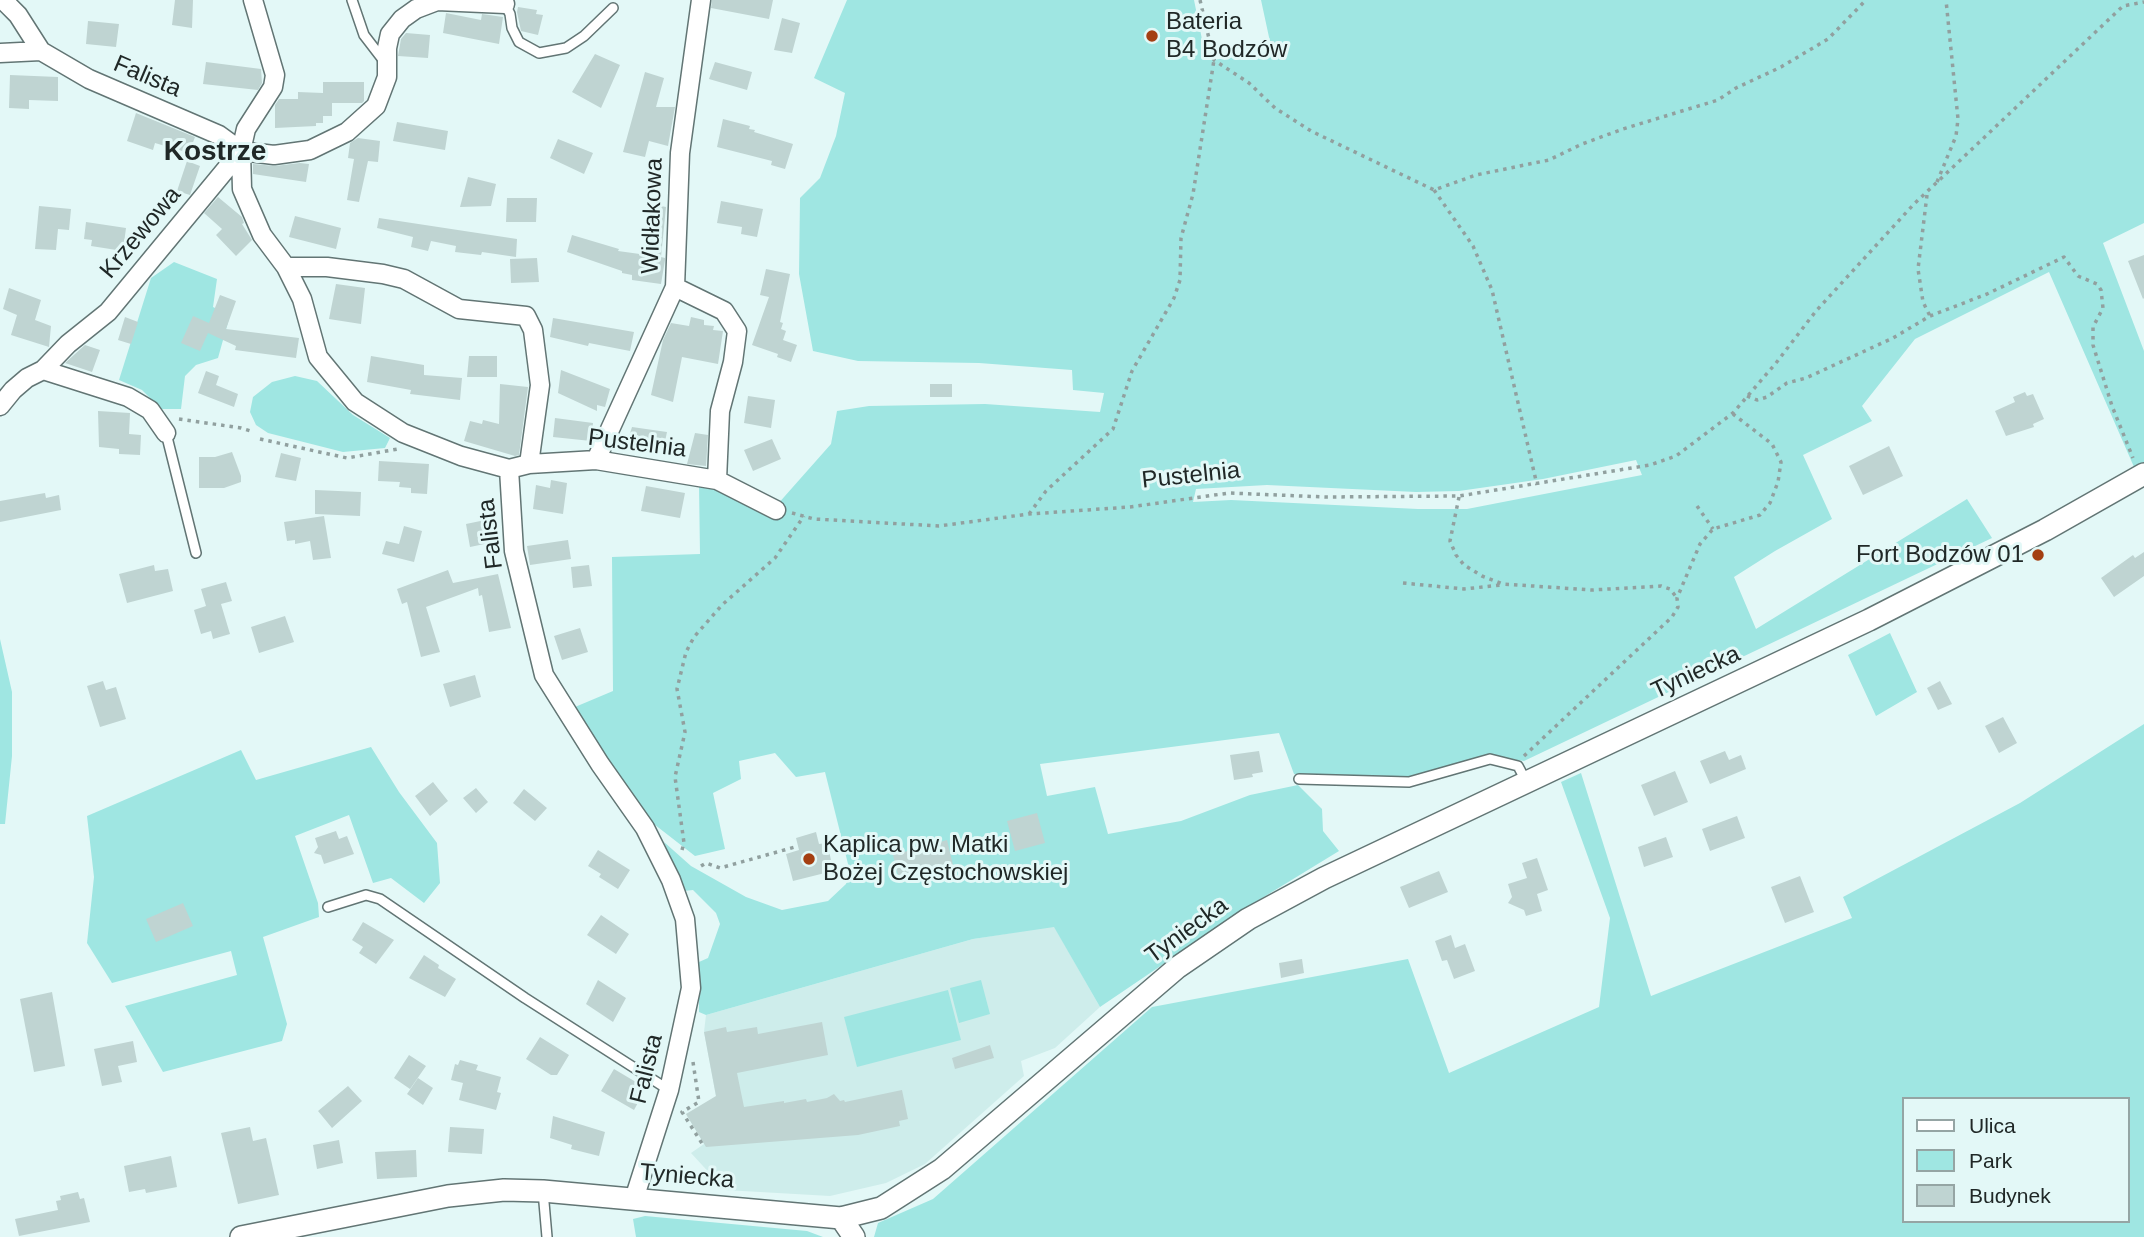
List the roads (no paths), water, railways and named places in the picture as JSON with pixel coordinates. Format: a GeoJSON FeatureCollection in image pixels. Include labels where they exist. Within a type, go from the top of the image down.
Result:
{"type":"FeatureCollection","features":[{"type":"Feature","properties":{"kind":"street","name":"Falista"},"geometry":{"type":"LineString","coordinates":[[3,0],[18,15],[41,51],[89,79],[219,135],[241,151],[242,189],[262,235],[286,267],[302,299],[318,357],[355,402],[403,433],[461,456],[509,469],[514,551],[544,675],[600,764],[645,828],[671,880],[685,919],[691,988],[669,1090],[634,1199]]}},
{"type":"Feature","properties":{"kind":"street"},"geometry":{"type":"LineString","coordinates":[[253,0],[275,75],[273,87],[246,130],[241,151],[274,155],[310,150],[346,132],[376,106],[387,77],[390,34],[402,19],[416,9],[437,1],[505,4]]}},
{"type":"Feature","properties":{"kind":"street","name":"Widłakowa"},"geometry":{"type":"LineString","coordinates":[[596,460],[675,287],[680,153],[701,0]]}},
{"type":"Feature","properties":{"kind":"street"},"geometry":{"type":"LineString","coordinates":[[0,53],[41,51]]}},
{"type":"Feature","properties":{"kind":"street","name":"Krzewowa"},"geometry":{"type":"LineString","coordinates":[[0,406],[20,384],[43,370],[68,344],[107,312],[241,151]]}},
{"type":"Feature","properties":{"kind":"street"},"geometry":{"type":"LineString","coordinates":[[286,267],[327,267],[383,274],[404,279],[460,309],[526,316],[533,330],[540,385],[529,464]]}},
{"type":"Feature","properties":{"kind":"street","name":"Pustelnia"},"geometry":{"type":"LineString","coordinates":[[675,287],[724,311],[737,331],[733,362],[720,411],[717,480]]}},
{"type":"Feature","properties":{"kind":"street"},"geometry":{"type":"LineString","coordinates":[[43,370],[128,397],[156,416],[166,433]]}},
{"type":"Feature","properties":{"kind":"street","name":"Pustelnia"},"geometry":{"type":"LineString","coordinates":[[509,469],[529,464],[596,460],[717,480],[776,510]]}},
{"type":"Feature","properties":{"kind":"street","name":"Tyniecka"},"geometry":{"type":"LineString","coordinates":[[241,1237],[448,1196],[504,1190],[543,1191],[841,1218],[880,1208],[942,1170],[1178,967],[1248,919],[1522,774],[1869,620],[2045,530],[2143,475]]}},
{"type":"Feature","properties":{"kind":"street"},"geometry":{"type":"LineString","coordinates":[[841,1218],[854,1237]]}},
{"type":"Feature","properties":{"kind":"lane"},"geometry":{"type":"LineString","coordinates":[[352,0],[364,35],[387,65]]}},
{"type":"Feature","properties":{"kind":"lane"},"geometry":{"type":"LineString","coordinates":[[505,4],[519,42],[539,53],[566,48],[584,36],[613,8]]}},
{"type":"Feature","properties":{"kind":"lane"},"geometry":{"type":"LineString","coordinates":[[166,433],[196,553]]}},
{"type":"Feature","properties":{"kind":"lane"},"geometry":{"type":"LineString","coordinates":[[1299,779],[1409,782],[1490,759],[1522,774]]}},
{"type":"Feature","properties":{"kind":"lane"},"geometry":{"type":"LineString","coordinates":[[328,907],[366,895],[380,899],[524,998],[669,1090]]}},
{"type":"Feature","properties":{"kind":"lane"},"geometry":{"type":"LineString","coordinates":[[543,1191],[547,1237]]}},
{"type":"Feature","properties":{"kind":"place","name":"Bateria B4 Bodzów"},"geometry":{"type":"Point","coordinates":[1152,36]}},
{"type":"Feature","properties":{"kind":"place","name":"Fort Bodzów 01"},"geometry":{"type":"Point","coordinates":[2038,555]}},
{"type":"Feature","properties":{"kind":"place","name":"Kaplica pw. Matki Bożej Częstochowskiej"},"geometry":{"type":"Point","coordinates":[809,859]}},
{"type":"Feature","properties":{"kind":"district","name":"Kostrze"},"geometry":{"type":"Point","coordinates":[215,152]}}]}
